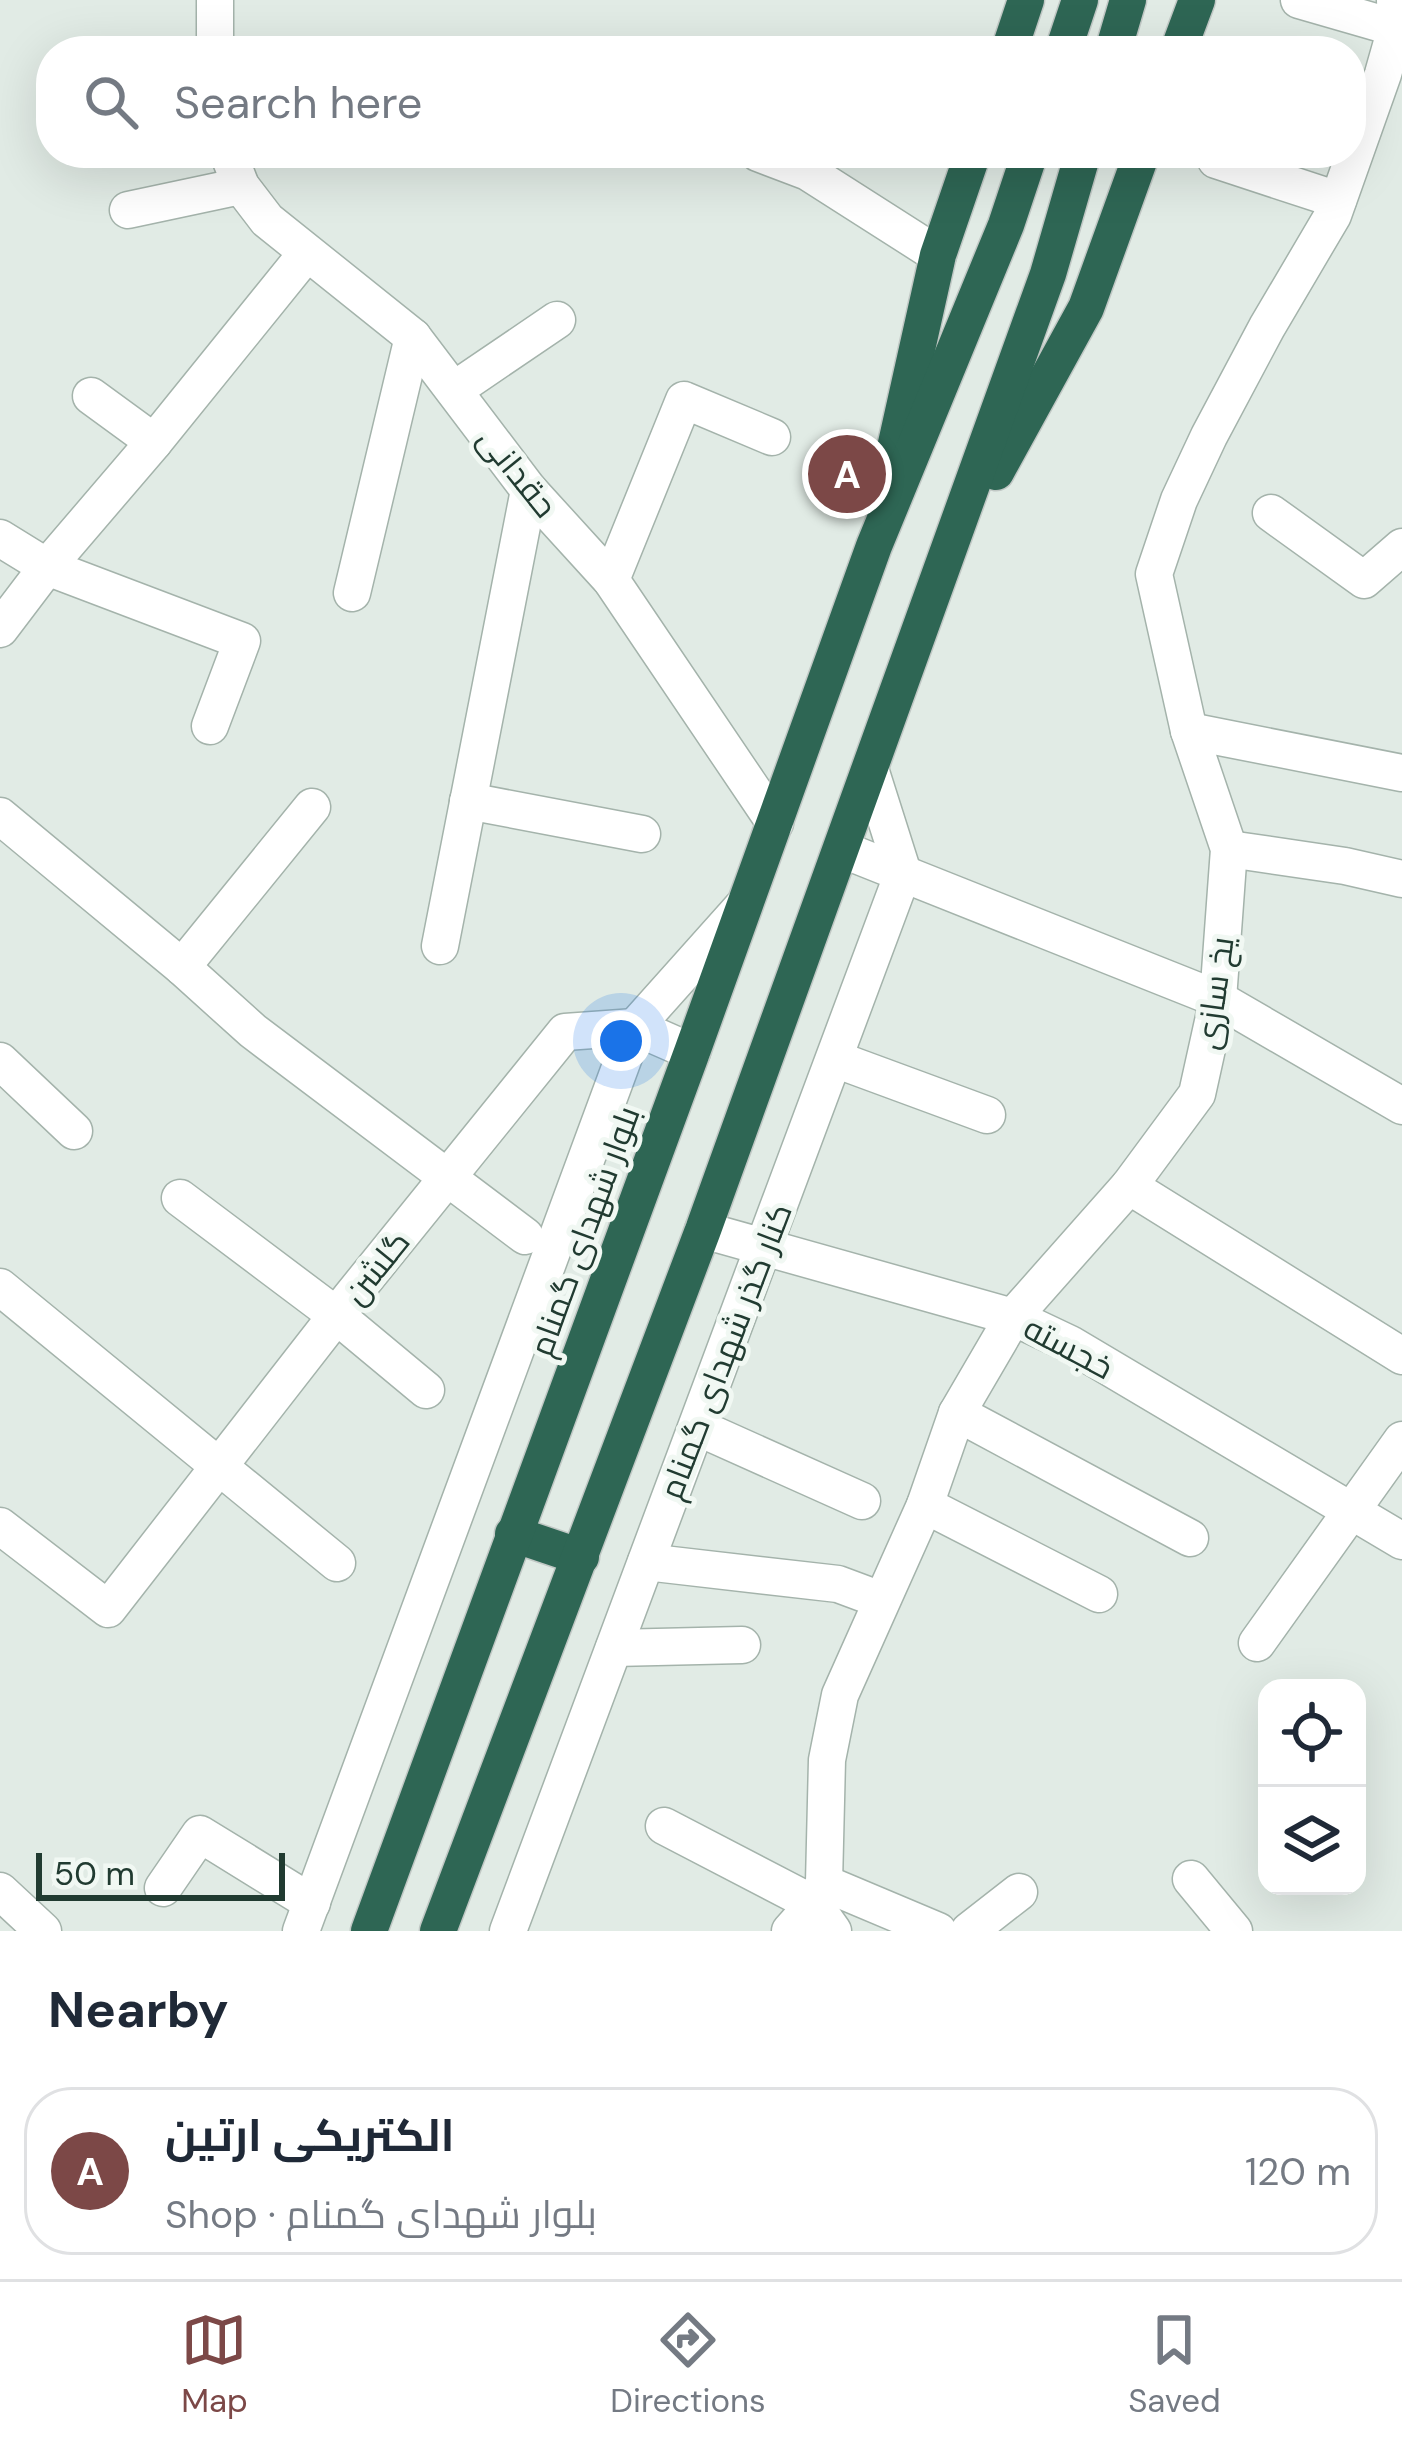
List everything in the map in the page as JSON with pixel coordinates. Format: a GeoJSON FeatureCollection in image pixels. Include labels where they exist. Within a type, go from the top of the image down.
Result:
{"type":"FeatureCollection","features":[{"type":"Feature","properties":{"kind":"highway"},"geometry":{"type":"LineString","coordinates":[[1014,36],[1026,0]]}},
{"type":"Feature","properties":{"kind":"highway"},"geometry":{"type":"LineString","coordinates":[[1068,36],[1080,0]]}},
{"type":"Feature","properties":{"kind":"highway"},"geometry":{"type":"LineString","coordinates":[[1117,36],[1128,0]]}},
{"type":"Feature","properties":{"kind":"highway"},"geometry":{"type":"LineString","coordinates":[[1184,36],[1197,0]]}},
{"type":"Feature","properties":{"kind":"highway"},"geometry":{"type":"LineString","coordinates":[[874,546],[938,256],[968,168]]}},
{"type":"Feature","properties":{"kind":"highway","name":"بلوار شهدای گمنام"},"geometry":{"type":"LineString","coordinates":[[369,1931],[874,546],[1025,168]]}},
{"type":"Feature","properties":{"kind":"highway"},"geometry":{"type":"LineString","coordinates":[[438,1931],[703,1230],[1048,274],[1079,168]]}},
{"type":"Feature","properties":{"kind":"highway"},"geometry":{"type":"LineString","coordinates":[[942,569],[1086,308],[1137,168]]}},
{"type":"Feature","properties":{"kind":"highway"},"geometry":{"type":"LineString","coordinates":[[513,1534],[581,1557]]}},
{"type":"Feature","properties":{"kind":"street"},"geometry":{"type":"LineString","coordinates":[[215,0],[215,36]]}},
{"type":"Feature","properties":{"kind":"street"},"geometry":{"type":"LineString","coordinates":[[1299,0],[1395,14]]}},
{"type":"Feature","properties":{"kind":"street","name":"یخ سازی"},"geometry":{"type":"LineString","coordinates":[[1366,122],[1383,74],[1395,14]]}},
{"type":"Feature","properties":{"kind":"street"},"geometry":{"type":"LineString","coordinates":[[797,168],[938,256]]}},
{"type":"Feature","properties":{"kind":"street"},"geometry":{"type":"LineString","coordinates":[[1240,168],[1338,200]]}},
{"type":"Feature","properties":{"kind":"street","name":"یخ سازی"},"geometry":{"type":"LineString","coordinates":[[815,1912],[826,1760],[840,1695],[925,1505],[957,1413],[1013,1317],[1129,1186],[1197,1094],[1218,999],[1229,849],[1189,731],[1154,574],[1179,500],[1209,436],[1333,214],[1349,168]]}},
{"type":"Feature","properties":{"kind":"street"},"geometry":{"type":"LineString","coordinates":[[128,210],[234,169]]}},
{"type":"Feature","properties":{"kind":"street","name":"حقدانی"},"geometry":{"type":"LineString","coordinates":[[234,169],[267,220],[413,337],[529,490],[611,580],[775,823]]}},
{"type":"Feature","properties":{"kind":"street"},"geometry":{"type":"LineString","coordinates":[[0,629],[305,254]]}},
{"type":"Feature","properties":{"kind":"street"},"geometry":{"type":"LineString","coordinates":[[454,390],[557,320]]}},
{"type":"Feature","properties":{"kind":"street"},"geometry":{"type":"LineString","coordinates":[[352,593],[413,337]]}},
{"type":"Feature","properties":{"kind":"street"},"geometry":{"type":"LineString","coordinates":[[91,396],[154,442]]}},
{"type":"Feature","properties":{"kind":"street"},"geometry":{"type":"LineString","coordinates":[[611,580],[684,400],[772,437]]}},
{"type":"Feature","properties":{"kind":"street"},"geometry":{"type":"LineString","coordinates":[[440,946],[529,490]]}},
{"type":"Feature","properties":{"kind":"street"},"geometry":{"type":"LineString","coordinates":[[1271,513],[1364,580],[1402,547]]}},
{"type":"Feature","properties":{"kind":"street"},"geometry":{"type":"LineString","coordinates":[[0,538],[47,567],[242,640],[210,726]]}},
{"type":"Feature","properties":{"kind":"street"},"geometry":{"type":"LineString","coordinates":[[1189,731],[1402,773]]}},
{"type":"Feature","properties":{"kind":"street"},"geometry":{"type":"LineString","coordinates":[[870,769],[903,873]]}},
{"type":"Feature","properties":{"kind":"street"},"geometry":{"type":"LineString","coordinates":[[469,801],[642,834]]}},
{"type":"Feature","properties":{"kind":"street"},"geometry":{"type":"LineString","coordinates":[[182,967],[311,808]]}},
{"type":"Feature","properties":{"kind":"street"},"geometry":{"type":"LineString","coordinates":[[0,816],[253,1031],[525,1236]]}},
{"type":"Feature","properties":{"kind":"street"},"geometry":{"type":"LineString","coordinates":[[841,849],[1218,999],[1402,1106]]}},
{"type":"Feature","properties":{"kind":"street"},"geometry":{"type":"LineString","coordinates":[[1229,849],[1402,879]]}},
{"type":"Feature","properties":{"kind":"street","name":"کنار گذر شهدای گمنام"},"geometry":{"type":"LineString","coordinates":[[508,1931],[903,873]]}},
{"type":"Feature","properties":{"kind":"street"},"geometry":{"type":"LineString","coordinates":[[163,1888],[200,1834],[307,1917],[635,1027],[746,903]]}},
{"type":"Feature","properties":{"kind":"street","name":"گلشن"},"geometry":{"type":"LineString","coordinates":[[0,1526],[108,1609],[565,1032],[635,1027],[692,1052]]}},
{"type":"Feature","properties":{"kind":"street"},"geometry":{"type":"LineString","coordinates":[[835,1059],[988,1115]]}},
{"type":"Feature","properties":{"kind":"street"},"geometry":{"type":"LineString","coordinates":[[0,1061],[74,1131]]}},
{"type":"Feature","properties":{"kind":"street"},"geometry":{"type":"LineString","coordinates":[[1129,1186],[1402,1356]]}},
{"type":"Feature","properties":{"kind":"street"},"geometry":{"type":"LineString","coordinates":[[180,1198],[426,1390]]}},
{"type":"Feature","properties":{"kind":"street","name":"خجسته"},"geometry":{"type":"LineString","coordinates":[[703,1230],[1013,1317],[1070,1344],[1402,1541]]}},
{"type":"Feature","properties":{"kind":"street"},"geometry":{"type":"LineString","coordinates":[[0,1287],[337,1563]]}},
{"type":"Feature","properties":{"kind":"street"},"geometry":{"type":"LineString","coordinates":[[957,1413],[1190,1538]]}},
{"type":"Feature","properties":{"kind":"street"},"geometry":{"type":"LineString","coordinates":[[697,1427],[862,1501]]}},
{"type":"Feature","properties":{"kind":"street"},"geometry":{"type":"LineString","coordinates":[[1257,1643],[1402,1441]]}},
{"type":"Feature","properties":{"kind":"street"},"geometry":{"type":"LineString","coordinates":[[925,1505],[1100,1594]]}},
{"type":"Feature","properties":{"kind":"street"},"geometry":{"type":"LineString","coordinates":[[646,1562],[838,1584],[881,1600]]}},
{"type":"Feature","properties":{"kind":"street"},"geometry":{"type":"LineString","coordinates":[[614,1648],[742,1645]]}},
{"type":"Feature","properties":{"kind":"street"},"geometry":{"type":"LineString","coordinates":[[664,1826],[815,1912],[938,1931]]}},
{"type":"Feature","properties":{"kind":"street"},"geometry":{"type":"LineString","coordinates":[[1191,1879],[1234,1931]]}},
{"type":"Feature","properties":{"kind":"street"},"geometry":{"type":"LineString","coordinates":[[969,1931],[1019,1892]]}},
{"type":"Feature","properties":{"kind":"place","name":"الکتریکی ارتین"},"geometry":{"type":"Point","coordinates":[847,474]}}]}
